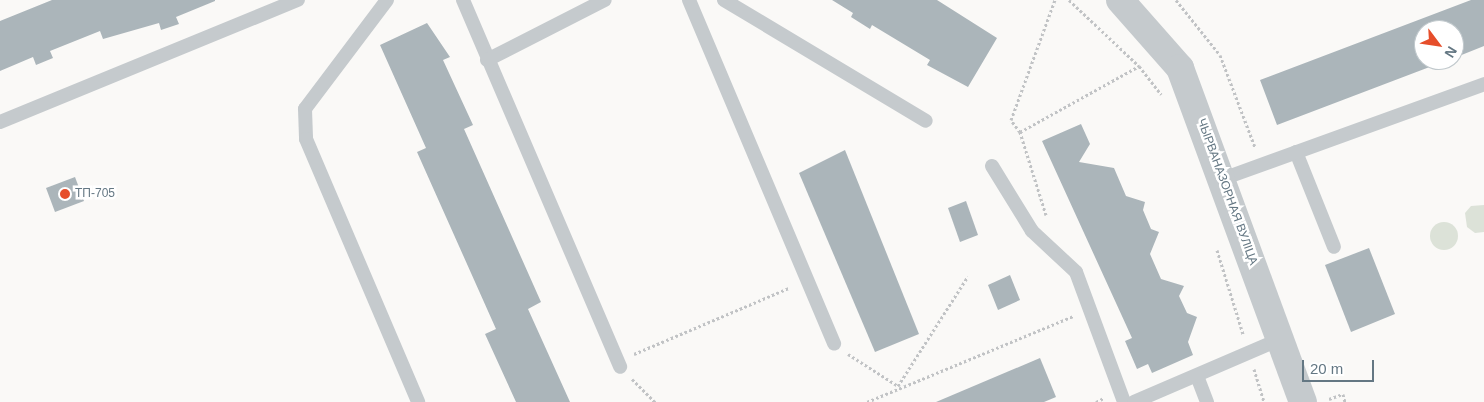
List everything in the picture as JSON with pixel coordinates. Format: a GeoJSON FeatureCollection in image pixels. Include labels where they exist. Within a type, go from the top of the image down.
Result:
{"type":"FeatureCollection","features":[{"type":"Feature","properties":{"kind":"street","name":"ЧЫРВАНАЗОРНАЯ ВУЛІЦА"},"geometry":{"type":"LineString","coordinates":[[1120,0],[1180,68],[1224,178],[1303,402]]}},
{"type":"Feature","properties":{"kind":"lane"},"geometry":{"type":"LineString","coordinates":[[0,122],[298,0]]}},
{"type":"Feature","properties":{"kind":"lane"},"geometry":{"type":"LineString","coordinates":[[387,0],[305,108],[306,139],[418,402]]}},
{"type":"Feature","properties":{"kind":"lane"},"geometry":{"type":"LineString","coordinates":[[463,0],[487,60],[619,364]]}},
{"type":"Feature","properties":{"kind":"lane"},"geometry":{"type":"LineString","coordinates":[[487,60],[605,0]]}},
{"type":"Feature","properties":{"kind":"lane"},"geometry":{"type":"LineString","coordinates":[[689,0],[834,344]]}},
{"type":"Feature","properties":{"kind":"lane"},"geometry":{"type":"LineString","coordinates":[[724,0],[926,121]]}},
{"type":"Feature","properties":{"kind":"lane"},"geometry":{"type":"LineString","coordinates":[[1224,178],[1484,84]]}},
{"type":"Feature","properties":{"kind":"lane"},"geometry":{"type":"LineString","coordinates":[[1296,152],[1334,247]]}},
{"type":"Feature","properties":{"kind":"lane"},"geometry":{"type":"LineString","coordinates":[[992,166],[1032,231],[1076,272],[1124,402]]}},
{"type":"Feature","properties":{"kind":"lane"},"geometry":{"type":"LineString","coordinates":[[1134,402],[1280,339]]}},
{"type":"Feature","properties":{"kind":"lane"},"geometry":{"type":"LineString","coordinates":[[1197,376],[1206,402]]}},
{"type":"Feature","properties":{"kind":"path"},"geometry":{"type":"LineString","coordinates":[[1048,222],[1020,132],[1010,120],[1055,0]]}},
{"type":"Feature","properties":{"kind":"path"},"geometry":{"type":"LineString","coordinates":[[1069,0],[1139,66],[1166,100]]}},
{"type":"Feature","properties":{"kind":"path"},"geometry":{"type":"LineString","coordinates":[[1176,0],[1220,54],[1261,165]]}},
{"type":"Feature","properties":{"kind":"path"},"geometry":{"type":"LineString","coordinates":[[1020,132],[1139,66]]}},
{"type":"Feature","properties":{"kind":"path"},"geometry":{"type":"LineString","coordinates":[[1216,246],[1244,337],[1235,341]]}},
{"type":"Feature","properties":{"kind":"path"},"geometry":{"type":"LineString","coordinates":[[898,386],[968,276]]}},
{"type":"Feature","properties":{"kind":"path"},"geometry":{"type":"LineString","coordinates":[[655,402],[619,364],[807,281]]}},
{"type":"Feature","properties":{"kind":"path"},"geometry":{"type":"LineString","coordinates":[[867,402],[898,386],[1090,310]]}},
{"type":"Feature","properties":{"kind":"path"},"geometry":{"type":"LineString","coordinates":[[834,344],[898,386]]}},
{"type":"Feature","properties":{"kind":"path"},"geometry":{"type":"LineString","coordinates":[[1248,352],[1264,402]]}},
{"type":"Feature","properties":{"kind":"path"},"geometry":{"type":"LineString","coordinates":[[1321,402],[1343,394],[1346,402]]}},
{"type":"Feature","properties":{"kind":"shaded area"},"geometry":{"type":"Polygon","coordinates":[[[1484,205],[1484,232],[1475,233],[1467,227],[1465,213],[1471,206],[1484,205]]]}},
{"type":"Feature","properties":{"kind":"shaded area"},"geometry":{"type":"Polygon","coordinates":[[[1444,222],[1454,226],[1458,236],[1454,246],[1444,250],[1434,246],[1430,236],[1434,226],[1444,222]]]}},
{"type":"Feature","properties":{"kind":"building"},"geometry":{"type":"Polygon","coordinates":[[[52,0],[215,1],[176,17],[179,24],[161,30],[159,23],[103,39],[100,31],[50,51],[53,58],[36,65],[33,57],[0,71],[0,21],[52,0]]]}},
{"type":"Feature","properties":{"kind":"building"},"geometry":{"type":"Polygon","coordinates":[[[832,0],[937,0],[997,38],[968,87],[927,65],[930,60],[872,25],[870,29],[851,17],[853,13],[832,0]]]}},
{"type":"Feature","properties":{"kind":"building"},"geometry":{"type":"Polygon","coordinates":[[[1471,0],[1484,0],[1484,46],[1464,54],[1464,20],[1418,20],[1471,0]]]}},
{"type":"Feature","properties":{"kind":"building"},"geometry":{"type":"Polygon","coordinates":[[[1414,22],[1414,70],[1422,70],[1277,125],[1260,80],[1414,22]]]}},
{"type":"Feature","properties":{"kind":"building"},"geometry":{"type":"Polygon","coordinates":[[[427,23],[450,57],[443,60],[473,125],[464,129],[541,302],[528,309],[570,402],[516,402],[485,334],[496,329],[417,152],[426,148],[380,45],[427,23]]]}},
{"type":"Feature","properties":{"kind":"building"},"geometry":{"type":"Polygon","coordinates":[[[1081,124],[1090,144],[1079,162],[1114,168],[1126,196],[1145,202],[1143,210],[1151,229],[1159,232],[1150,254],[1161,279],[1184,286],[1179,296],[1187,313],[1197,317],[1188,342],[1193,355],[1152,373],[1148,364],[1137,369],[1125,341],[1132,338],[1042,141],[1081,124]]]}},
{"type":"Feature","properties":{"kind":"building"},"geometry":{"type":"Polygon","coordinates":[[[845,150],[919,334],[875,352],[799,173],[845,150]]]}},
{"type":"Feature","properties":{"kind":"building","name":"ТП-705"},"geometry":{"type":"Polygon","coordinates":[[[75,177],[84,201],[55,212],[46,188],[75,177]]]}},
{"type":"Feature","properties":{"kind":"building"},"geometry":{"type":"Polygon","coordinates":[[[966,201],[978,235],[960,242],[948,208],[966,201]]]}},
{"type":"Feature","properties":{"kind":"building"},"geometry":{"type":"Polygon","coordinates":[[[1369,248],[1395,314],[1351,332],[1325,265],[1369,248]]]}},
{"type":"Feature","properties":{"kind":"building"},"geometry":{"type":"Polygon","coordinates":[[[1010,275],[1020,300],[998,310],[988,285],[1010,275]]]}},
{"type":"Feature","properties":{"kind":"building"},"geometry":{"type":"Polygon","coordinates":[[[1040,358],[1056,397],[1044,402],[936,402],[1040,358]]]}},
{"type":"Feature","properties":{"kind":"place","name":"ТП-705"},"geometry":{"type":"Point","coordinates":[65,194]}}]}
